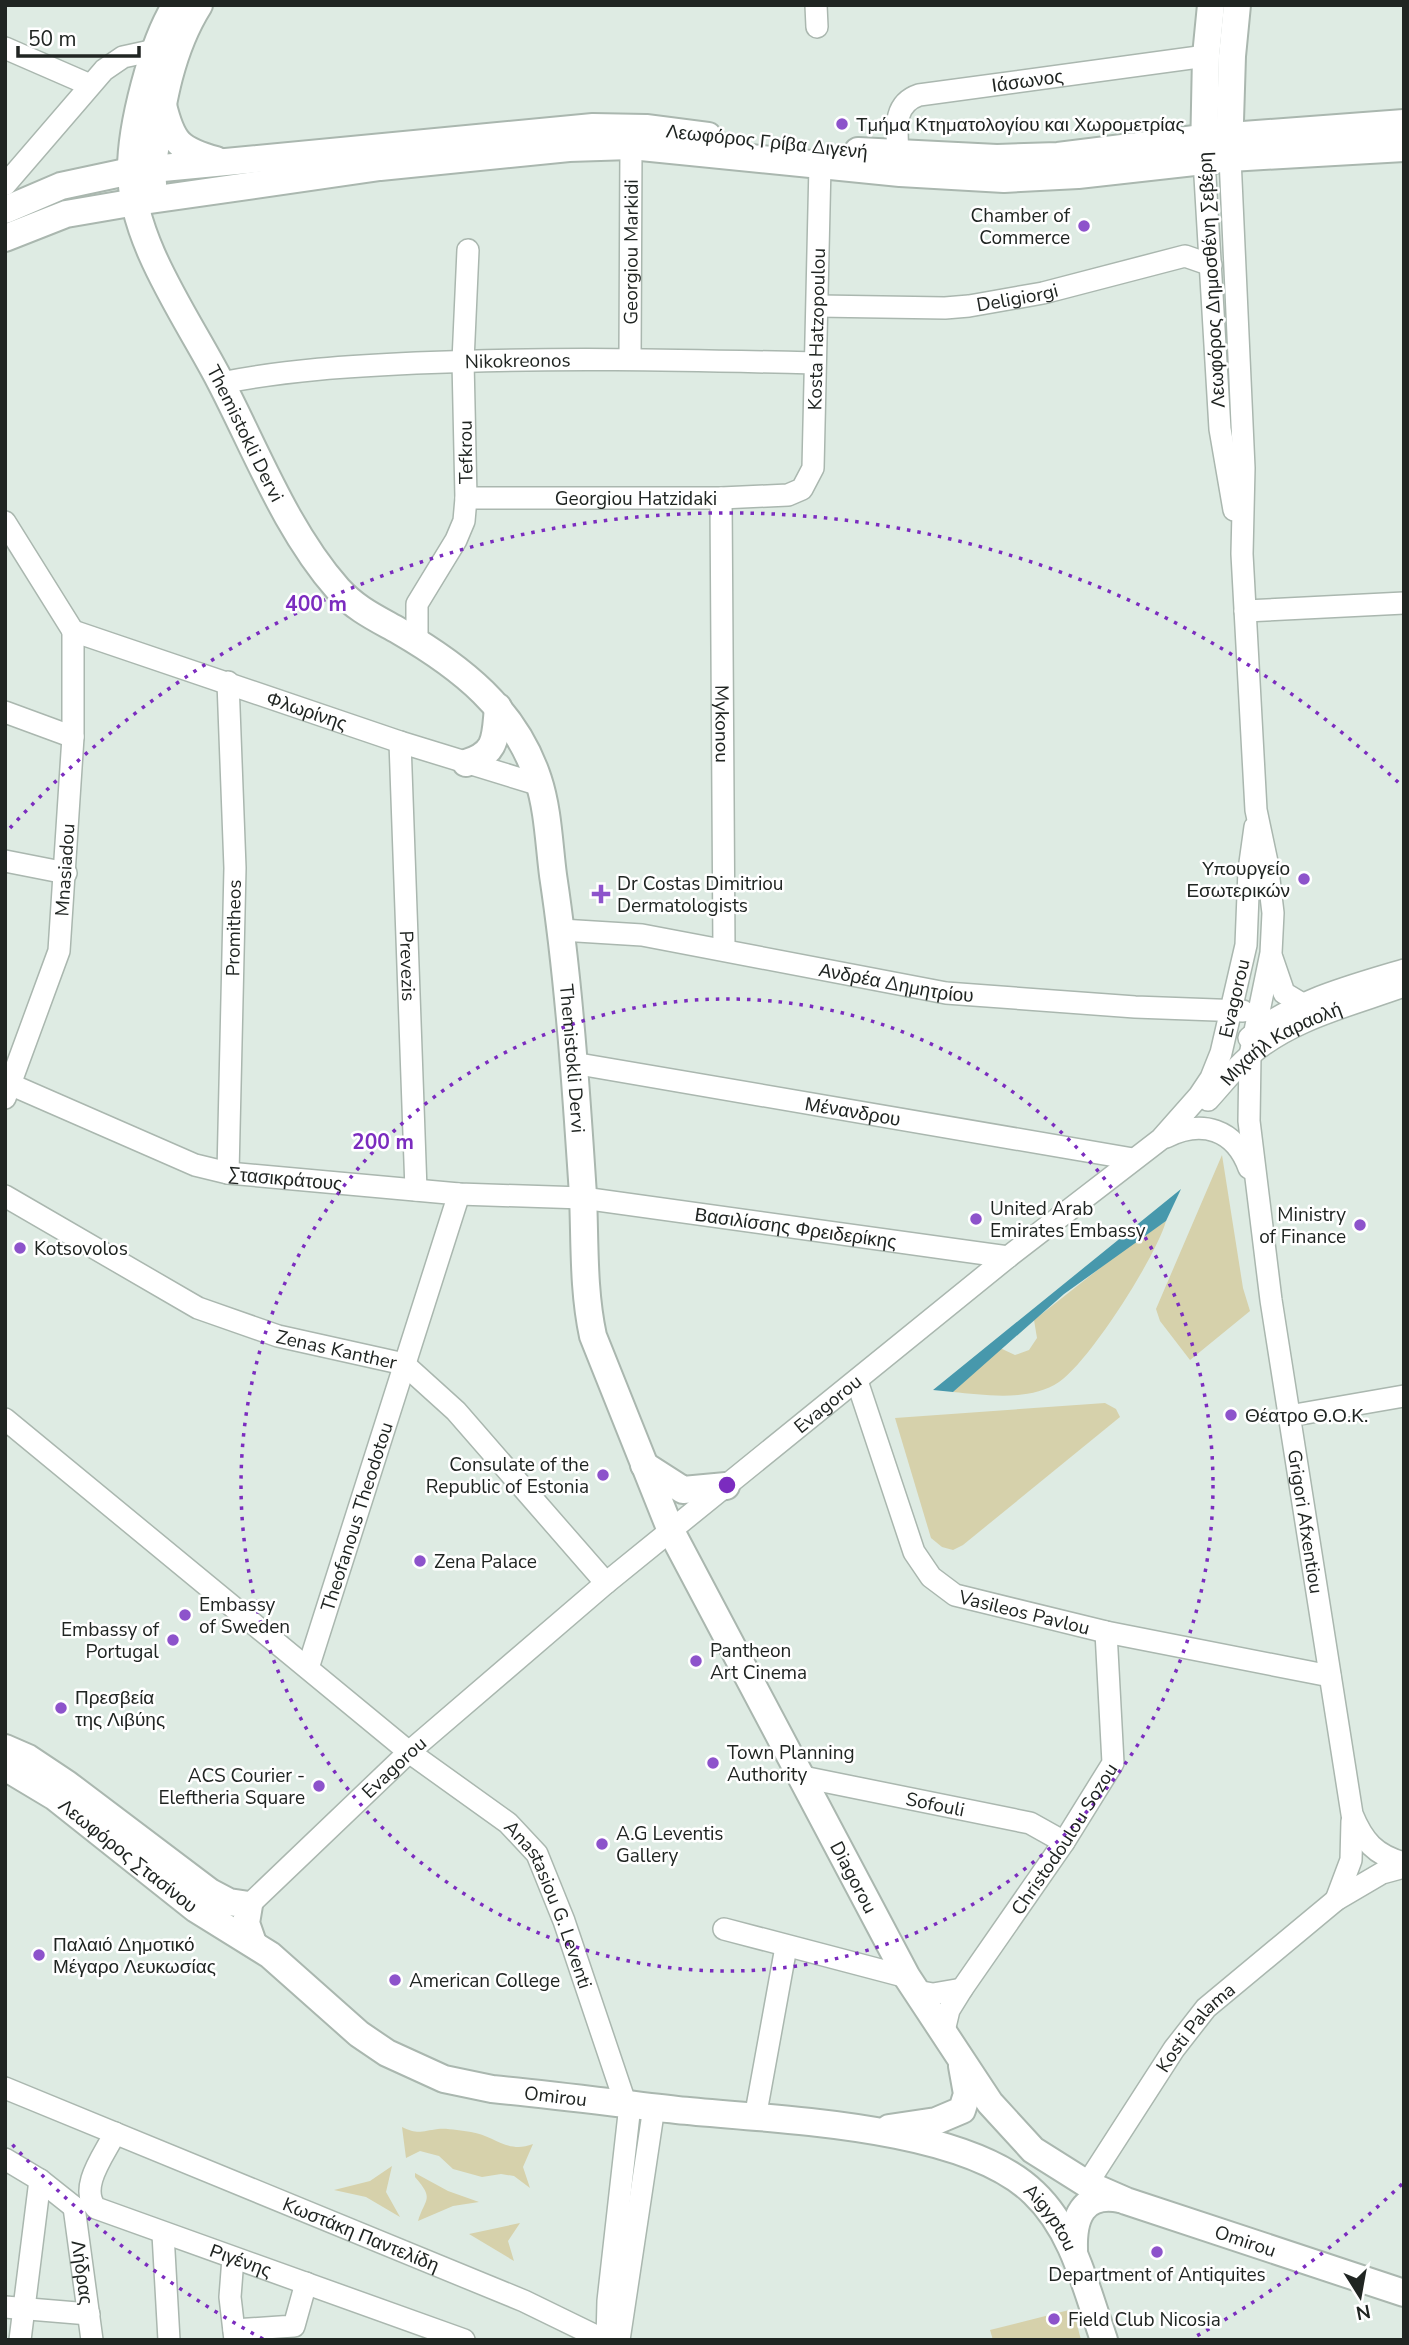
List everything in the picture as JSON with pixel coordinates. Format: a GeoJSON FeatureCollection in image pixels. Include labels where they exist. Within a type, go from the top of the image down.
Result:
{"type":"FeatureCollection","features":[{"type":"Feature","properties":{"kind":"main road"},"geometry":{"type":"LineString","coordinates":[[141,170],[185,27],[199,5]]}},
{"type":"Feature","properties":{"kind":"main road","name":"Λεωφόρος Δημοσθένη Σεβέρη"},"geometry":{"type":"LineString","coordinates":[[1212,5],[1206,56],[1217,148]]}},
{"type":"Feature","properties":{"kind":"main road","name":"Λεωφόρος Δημοσθένη Σεβέρη"},"geometry":{"type":"LineString","coordinates":[[1217,148],[1237,5]]}},
{"type":"Feature","properties":{"kind":"main road"},"geometry":{"type":"LineString","coordinates":[[141,170],[144,94],[155,50],[173,7]]}},
{"type":"Feature","properties":{"kind":"main road"},"geometry":{"type":"LineString","coordinates":[[163,103],[172,134],[183,148],[194,154],[225,162]]}},
{"type":"Feature","properties":{"kind":"main road","name":"Λεωφόρος Γρίβα Διγενή"},"geometry":{"type":"LineString","coordinates":[[5,238],[66,214],[145,201],[380,167],[569,148],[631,146],[820,165],[1004,179],[1078,175],[1217,148],[1404,123]]}},
{"type":"Feature","properties":{"kind":"main road","name":"Λεωφόρος Γρίβα Διγενή"},"geometry":{"type":"LineString","coordinates":[[5,210],[61,186],[141,170],[606,127],[898,154],[997,158],[1217,148],[1404,148]]}},
{"type":"Feature","properties":{"kind":"main road","name":"Themistokli Dervi"},"geometry":{"type":"LineString","coordinates":[[141,170],[145,201],[230,381],[331,551],[408,637],[463,675],[517,728],[540,785],[561,930],[583,1198],[586,1287],[593,1336],[671,1531]]}},
{"type":"Feature","properties":{"kind":"main road"},"geometry":{"type":"LineString","coordinates":[[466,763],[482,758],[490,750],[495,737],[498,707]]}},
{"type":"Feature","properties":{"kind":"main road"},"geometry":{"type":"LineString","coordinates":[[643,1464],[683,1490],[726,1486]]}},
{"type":"Feature","properties":{"kind":"main road","name":"Diagorou"},"geometry":{"type":"LineString","coordinates":[[671,1531],[911,1984],[990,2103],[1034,2150],[1087,2184]]}},
{"type":"Feature","properties":{"kind":"main road","name":"Λεωφόρος Στασίνου"},"geometry":{"type":"LineString","coordinates":[[5,1748],[28,1758],[66,1784],[210,1892],[229,1902],[249,1905]]}},
{"type":"Feature","properties":{"kind":"main road","name":"Λεωφόρος Στασίνου"},"geometry":{"type":"LineString","coordinates":[[5,1767],[55,1797],[196,1909],[253,1943]]}},
{"type":"Feature","properties":{"kind":"main road"},"geometry":{"type":"LineString","coordinates":[[249,1905],[246,1923],[253,1943]]}},
{"type":"Feature","properties":{"kind":"main road","name":"Omirou"},"geometry":{"type":"LineString","coordinates":[[253,1943],[359,2034],[416,2067],[444,2079],[492,2089],[857,2130],[941,2144]]}},
{"type":"Feature","properties":{"kind":"main road"},"geometry":{"type":"LineString","coordinates":[[857,2130],[908,2126],[956,2115],[966,2104],[967,2094],[961,2061]]}},
{"type":"Feature","properties":{"kind":"main road","name":"Aigyptou"},"geometry":{"type":"LineString","coordinates":[[941,2144],[981,2157],[1011,2174],[1034,2193],[1056,2218],[1074,2255],[1104,2340]]}},
{"type":"Feature","properties":{"kind":"main road"},"geometry":{"type":"LineString","coordinates":[[1011,2174],[1042,2184],[1087,2184]]}},
{"type":"Feature","properties":{"kind":"main road","name":"Omirou"},"geometry":{"type":"LineString","coordinates":[[1087,2184],[1126,2201],[1404,2292]]}},
{"type":"Feature","properties":{"kind":"main road"},"geometry":{"type":"LineString","coordinates":[[1074,2255],[1074,2223],[1082,2210],[1102,2198],[1126,2201]]}},
{"type":"Feature","properties":{"kind":"street"},"geometry":{"type":"LineString","coordinates":[[816,5],[817,27]]}},
{"type":"Feature","properties":{"kind":"street"},"geometry":{"type":"LineString","coordinates":[[5,48],[90,85]]}},
{"type":"Feature","properties":{"kind":"street"},"geometry":{"type":"LineString","coordinates":[[5,185],[90,85],[116,61],[155,50]]}},
{"type":"Feature","properties":{"kind":"street","name":"Ιάσωνος"},"geometry":{"type":"LineString","coordinates":[[898,154],[898,117],[903,104],[919,95],[1206,56]]}},
{"type":"Feature","properties":{"kind":"street","name":"Georgiou Markidi"},"geometry":{"type":"LineString","coordinates":[[630,359],[631,146]]}},
{"type":"Feature","properties":{"kind":"street","name":"Λεωφόρος Δημοσθένη Σεβέρη"},"geometry":{"type":"LineString","coordinates":[[1217,148],[1211,265],[1220,429],[1242,554]]}},
{"type":"Feature","properties":{"kind":"street","name":"Λεωφόρος Δημοσθένη Σεβέρη"},"geometry":{"type":"LineString","coordinates":[[1217,148],[1243,455],[1242,554],[1257,821]]}},
{"type":"Feature","properties":{"kind":"street","name":"Kosta Hatzopoulou"},"geometry":{"type":"LineString","coordinates":[[802,489],[813,468],[820,165]]}},
{"type":"Feature","properties":{"kind":"street","name":"Tefkrou"},"geometry":{"type":"LineString","coordinates":[[408,637],[417,604],[462,527],[466,498],[463,361],[468,250]]}},
{"type":"Feature","properties":{"kind":"street","name":"Deligiorgi"},"geometry":{"type":"LineString","coordinates":[[818,306],[945,309],[1010,301],[1185,256],[1211,265]]}},
{"type":"Feature","properties":{"kind":"street","name":"Nikokreonos"},"geometry":{"type":"LineString","coordinates":[[230,381],[327,368],[463,361],[630,359],[815,363]]}},
{"type":"Feature","properties":{"kind":"street","name":"Georgiou Hatzidaki"},"geometry":{"type":"LineString","coordinates":[[466,498],[721,498],[788,495],[802,489]]}},
{"type":"Feature","properties":{"kind":"street","name":"Mykonou"},"geometry":{"type":"LineString","coordinates":[[721,498],[724,949]]}},
{"type":"Feature","properties":{"kind":"street"},"geometry":{"type":"LineString","coordinates":[[5,522],[73,631]]}},
{"type":"Feature","properties":{"kind":"street"},"geometry":{"type":"LineString","coordinates":[[1245,611],[1404,603]]}},
{"type":"Feature","properties":{"kind":"street","name":"Φλωρίνης"},"geometry":{"type":"LineString","coordinates":[[73,631],[400,742],[540,785]]}},
{"type":"Feature","properties":{"kind":"street","name":"Mnasiadou"},"geometry":{"type":"LineString","coordinates":[[7,1088],[59,951],[73,737],[73,631]]}},
{"type":"Feature","properties":{"kind":"street","name":"Promitheos"},"geometry":{"type":"LineString","coordinates":[[228,682],[235,868],[228,1173]]}},
{"type":"Feature","properties":{"kind":"street"},"geometry":{"type":"LineString","coordinates":[[5,712],[73,737]]}},
{"type":"Feature","properties":{"kind":"street","name":"Prevezis"},"geometry":{"type":"LineString","coordinates":[[400,742],[416,1190]]}},
{"type":"Feature","properties":{"kind":"street","name":"Grigori Afxentiou"},"geometry":{"type":"LineString","coordinates":[[1257,821],[1270,889],[1269,961],[1251,1044],[1247,1099],[1255,1187],[1352,1814],[1369,1846],[1381,1856],[1404,1865]]}},
{"type":"Feature","properties":{"kind":"street","name":"Evagorou"},"geometry":{"type":"LineString","coordinates":[[249,1905],[409,1752],[606,1583],[1008,1257],[1168,1132],[1212,1077],[1232,1012],[1246,945],[1250,863],[1257,821]]}},
{"type":"Feature","properties":{"kind":"street"},"geometry":{"type":"LineString","coordinates":[[5,861],[66,873]]}},
{"type":"Feature","properties":{"kind":"street","name":"Ανδρέα Δημητρίου"},"geometry":{"type":"LineString","coordinates":[[561,930],[642,935],[946,993],[1232,1012]]}},
{"type":"Feature","properties":{"kind":"street"},"geometry":{"type":"LineString","coordinates":[[1269,961],[1284,993],[1304,1005]]}},
{"type":"Feature","properties":{"kind":"street"},"geometry":{"type":"LineString","coordinates":[[1232,1012],[1241,1013],[1250,1004],[1269,961]]}},
{"type":"Feature","properties":{"kind":"street","name":"Μιχαήλ Καραολή"},"geometry":{"type":"LineString","coordinates":[[1212,1077],[1304,1005],[1404,970]]}},
{"type":"Feature","properties":{"kind":"street","name":"Μιχαήλ Καραολή"},"geometry":{"type":"LineString","coordinates":[[1168,1132],[1199,1108],[1251,1044],[1404,986]]}},
{"type":"Feature","properties":{"kind":"street","name":"Μένανδρου"},"geometry":{"type":"LineString","coordinates":[[573,1063],[1133,1159]]}},
{"type":"Feature","properties":{"kind":"street","name":"Στασικράτους"},"geometry":{"type":"LineString","coordinates":[[7,1088],[194,1165],[228,1173],[459,1194],[583,1198]]}},
{"type":"Feature","properties":{"kind":"street"},"geometry":{"type":"LineString","coordinates":[[1168,1132],[1197,1127],[1220,1130],[1243,1155],[1255,1187]]}},
{"type":"Feature","properties":{"kind":"street","name":"Theofanous Theodotou"},"geometry":{"type":"LineString","coordinates":[[308,1668],[459,1194]]}},
{"type":"Feature","properties":{"kind":"street","name":"Zenas Kanther"},"geometry":{"type":"LineString","coordinates":[[5,1196],[198,1308],[278,1336],[404,1364],[456,1411],[606,1583]]}},
{"type":"Feature","properties":{"kind":"street","name":"Βασιλίσσης Φρειδερίκης"},"geometry":{"type":"LineString","coordinates":[[583,1198],[1008,1257]]}},
{"type":"Feature","properties":{"kind":"street","name":"Vasileos Pavlou"},"geometry":{"type":"LineString","coordinates":[[857,1381],[915,1552],[931,1577],[955,1595],[1106,1632],[1330,1676]]}},
{"type":"Feature","properties":{"kind":"street"},"geometry":{"type":"LineString","coordinates":[[1289,1416],[1404,1396]]}},
{"type":"Feature","properties":{"kind":"street","name":"Anastasiou G. Leventi"},"geometry":{"type":"LineString","coordinates":[[5,1419],[409,1752],[508,1823],[537,1854],[552,1887],[627,2104],[628,2137],[608,2301],[606,2340]]}},
{"type":"Feature","properties":{"kind":"street","name":"Christodoulou Sozou"},"geometry":{"type":"LineString","coordinates":[[944,2031],[949,2010],[962,1989],[1064,1842],[1113,1763],[1106,1632]]}},
{"type":"Feature","properties":{"kind":"street","name":"Sofouli"},"geometry":{"type":"LineString","coordinates":[[803,1777],[1030,1823],[1064,1842]]}},
{"type":"Feature","properties":{"kind":"street"},"geometry":{"type":"LineString","coordinates":[[1336,1900],[1351,1860],[1352,1814]]}},
{"type":"Feature","properties":{"kind":"street","name":"Kosti Palama"},"geometry":{"type":"LineString","coordinates":[[1087,2184],[1190,2026],[1231,1986],[1336,1900],[1382,1873],[1404,1865]]}},
{"type":"Feature","properties":{"kind":"street"},"geometry":{"type":"LineString","coordinates":[[724,1929],[944,1993],[962,1989]]}},
{"type":"Feature","properties":{"kind":"street"},"geometry":{"type":"LineString","coordinates":[[755,2118],[786,1947]]}},
{"type":"Feature","properties":{"kind":"street","name":"Kωστάκη Παντελίδη"},"geometry":{"type":"LineString","coordinates":[[5,2088],[524,2301],[606,2340]]}},
{"type":"Feature","properties":{"kind":"street"},"geometry":{"type":"LineString","coordinates":[[619,2340],[654,2107]]}},
{"type":"Feature","properties":{"kind":"street"},"geometry":{"type":"LineString","coordinates":[[96,2208],[90,2198],[90,2185],[116,2133]]}},
{"type":"Feature","properties":{"kind":"street"},"geometry":{"type":"LineString","coordinates":[[5,2159],[40,2180],[74,2207]]}},
{"type":"Feature","properties":{"kind":"street"},"geometry":{"type":"LineString","coordinates":[[20,2340],[14,2308],[40,2180]]}},
{"type":"Feature","properties":{"kind":"street","name":"Ριγένης"},"geometry":{"type":"LineString","coordinates":[[74,2207],[96,2208],[462,2339]]}},
{"type":"Feature","properties":{"kind":"street","name":"Λήδρας"},"geometry":{"type":"LineString","coordinates":[[74,2207],[92,2340]]}},
{"type":"Feature","properties":{"kind":"street"},"geometry":{"type":"LineString","coordinates":[[163,2234],[169,2340]]}},
{"type":"Feature","properties":{"kind":"street"},"geometry":{"type":"LineString","coordinates":[[233,2258],[230,2297],[234,2335],[294,2326],[306,2283]]}},
{"type":"Feature","properties":{"kind":"street"},"geometry":{"type":"LineString","coordinates":[[628,2278],[635,2340]]}},
{"type":"Feature","properties":{"kind":"street"},"geometry":{"type":"LineString","coordinates":[[567,2320],[588,2315],[608,2301]]}},
{"type":"Feature","properties":{"kind":"street"},"geometry":{"type":"LineString","coordinates":[[14,2308],[89,2314]]}},
{"type":"Feature","properties":{"kind":"shaded area"},"geometry":{"type":"Polygon","coordinates":[[[1222,1155],[1243,1288],[1250,1311],[1190,1360],[1160,1321],[1156,1309],[1222,1155]]]}},
{"type":"Feature","properties":{"kind":"shaded area"},"geometry":{"type":"Polygon","coordinates":[[[1166,1221],[1149,1259],[1120,1308],[1087,1353],[1059,1382],[1021,1395],[953,1392],[1000,1348],[1015,1355],[1029,1350],[1037,1338],[1034,1320],[1114,1257],[1166,1221]]]}},
{"type":"Feature","properties":{"kind":"shaded area"},"geometry":{"type":"Polygon","coordinates":[[[1105,1403],[1116,1409],[1120,1417],[963,1545],[953,1550],[942,1547],[931,1538],[895,1418],[1105,1403]]]}},
{"type":"Feature","properties":{"kind":"shaded area"},"geometry":{"type":"Polygon","coordinates":[[[402,2127],[416,2132],[442,2129],[471,2132],[516,2147],[533,2144],[523,2167],[530,2188],[514,2176],[501,2174],[482,2177],[453,2169],[439,2156],[420,2151],[406,2158],[402,2127]]]}},
{"type":"Feature","properties":{"kind":"shaded area"},"geometry":{"type":"Polygon","coordinates":[[[392,2166],[386,2192],[400,2217],[366,2197],[334,2190],[370,2181],[392,2166]]]}},
{"type":"Feature","properties":{"kind":"shaded area"},"geometry":{"type":"Polygon","coordinates":[[[415,2173],[448,2191],[479,2202],[453,2206],[418,2221],[427,2195],[415,2173]]]}},
{"type":"Feature","properties":{"kind":"shaded area"},"geometry":{"type":"Polygon","coordinates":[[[520,2223],[508,2241],[514,2261],[469,2234],[520,2223]]]}},
{"type":"Feature","properties":{"kind":"shaded area","name":"Field Club Nicosia"},"geometry":{"type":"Polygon","coordinates":[[[1073,2309],[1081,2340],[993,2340],[990,2330],[1073,2309]]]}},
{"type":"Feature","properties":{"kind":"water"},"geometry":{"type":"Polygon","coordinates":[[[1181,1189],[1166,1221],[1064,1294],[953,1392],[933,1390],[1181,1189]]]}},
{"type":"Feature","properties":{"kind":"place","name":"Τμήμα Κτηματολογίου και Χωρομετρίας"},"geometry":{"type":"Point","coordinates":[842,124]}},
{"type":"Feature","properties":{"kind":"place","name":"Chamber of Commerce"},"geometry":{"type":"Point","coordinates":[1084,226]}},
{"type":"Feature","properties":{"kind":"place","name":"Υπουργείο Εσωτερικών"},"geometry":{"type":"Point","coordinates":[1304,879]}},
{"type":"Feature","properties":{"kind":"place","name":"Dr Costas Dimitriou Dermatologists"},"geometry":{"type":"Point","coordinates":[601,894]}},
{"type":"Feature","properties":{"kind":"place","name":"United Arab Emirates Embassy"},"geometry":{"type":"Point","coordinates":[976,1219]}},
{"type":"Feature","properties":{"kind":"place","name":"Ministry of Finance"},"geometry":{"type":"Point","coordinates":[1360,1225]}},
{"type":"Feature","properties":{"kind":"place","name":"Kotsovolos"},"geometry":{"type":"Point","coordinates":[20,1248]}},
{"type":"Feature","properties":{"kind":"place","name":"Θέατρο Θ.Ο.Κ."},"geometry":{"type":"Point","coordinates":[1231,1415]}},
{"type":"Feature","properties":{"kind":"place","name":"Consulate of the Republic of Estonia"},"geometry":{"type":"Point","coordinates":[603,1475]}},
{"type":"Feature","properties":{"kind":"place","name":"Zena Palace"},"geometry":{"type":"Point","coordinates":[420,1561]}},
{"type":"Feature","properties":{"kind":"place","name":"Embassy of Sweden"},"geometry":{"type":"Point","coordinates":[185,1615]}},
{"type":"Feature","properties":{"kind":"place","name":"Embassy of Portugal"},"geometry":{"type":"Point","coordinates":[173,1640]}},
{"type":"Feature","properties":{"kind":"place","name":"Pantheon Art Cinema"},"geometry":{"type":"Point","coordinates":[696,1661]}},
{"type":"Feature","properties":{"kind":"place","name":"Πρεσβεία της Λιβύης"},"geometry":{"type":"Point","coordinates":[61,1708]}},
{"type":"Feature","properties":{"kind":"place","name":"Town Planning Authority"},"geometry":{"type":"Point","coordinates":[713,1763]}},
{"type":"Feature","properties":{"kind":"place","name":"ACS Courier - Eleftheria Square"},"geometry":{"type":"Point","coordinates":[319,1786]}},
{"type":"Feature","properties":{"kind":"place","name":"A.G Leventis Gallery"},"geometry":{"type":"Point","coordinates":[602,1844]}},
{"type":"Feature","properties":{"kind":"place","name":"Παλαιό Δημοτικό Μέγαρο Λευκωσίας"},"geometry":{"type":"Point","coordinates":[39,1955]}},
{"type":"Feature","properties":{"kind":"place","name":"American College"},"geometry":{"type":"Point","coordinates":[395,1980]}},
{"type":"Feature","properties":{"kind":"place","name":"Department of Antiquites"},"geometry":{"type":"Point","coordinates":[1157,2252]}},
{"type":"Feature","properties":{"kind":"place","name":"Field Club Nicosia"},"geometry":{"type":"Point","coordinates":[1054,2319]}}]}
